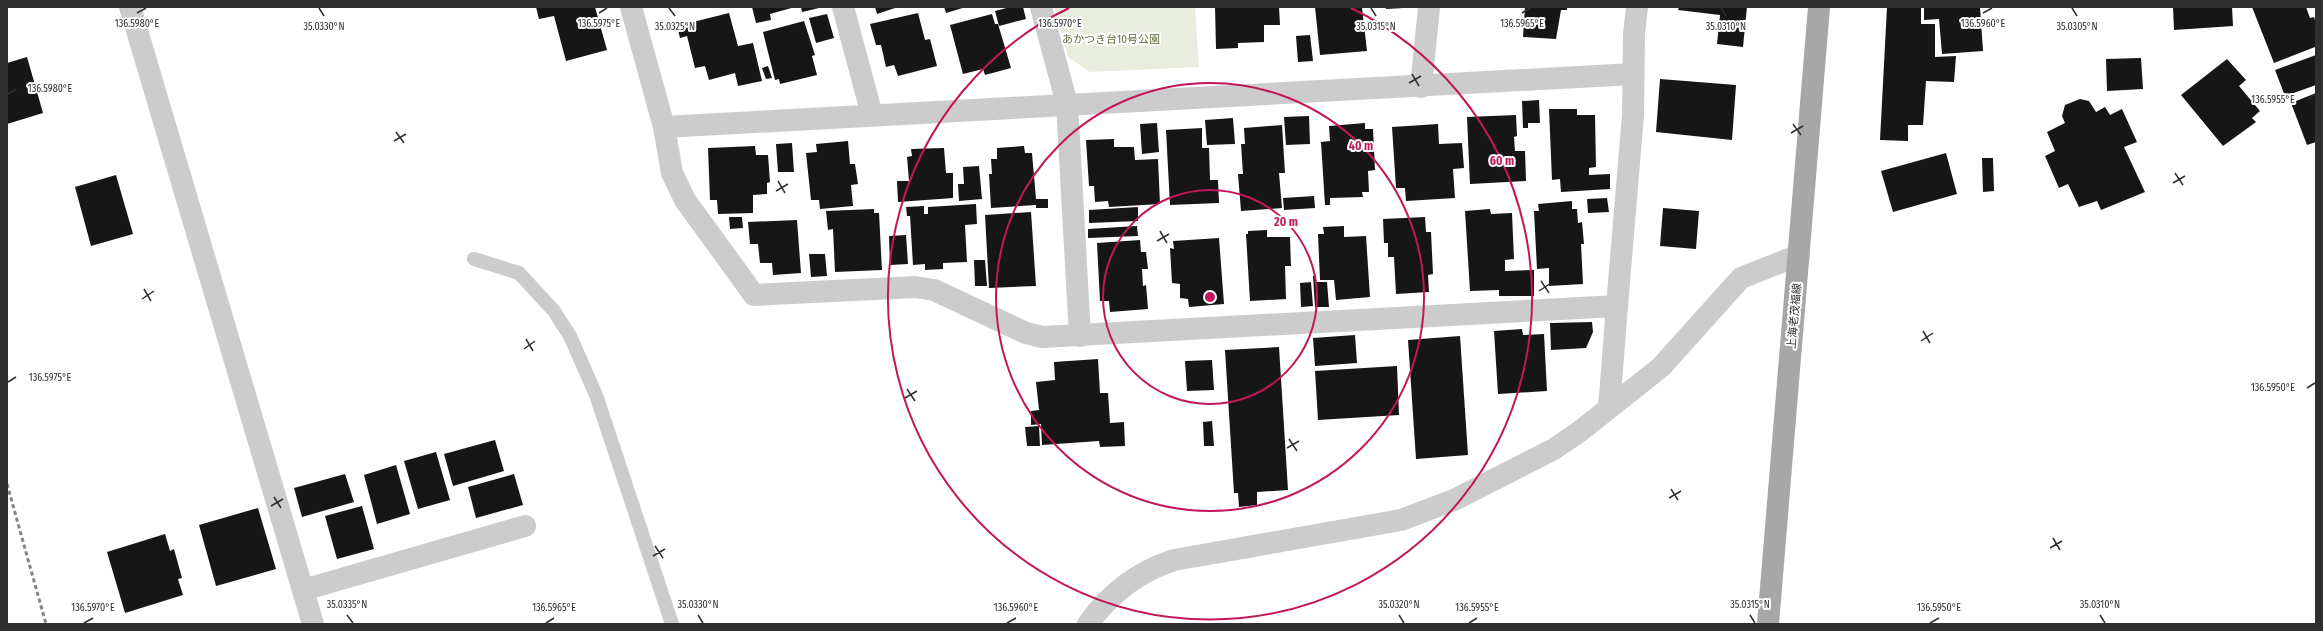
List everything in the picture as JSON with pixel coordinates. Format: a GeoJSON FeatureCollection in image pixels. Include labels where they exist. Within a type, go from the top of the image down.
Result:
{"type":"FeatureCollection","features":[{"type":"Feature","properties":{"kind":"main road","name":"上海老茂福線"},"geometry":{"type":"LineString","coordinates":[[1768,624],[1819,7]]}},
{"type":"Feature","properties":{"kind":"street"},"geometry":{"type":"LineString","coordinates":[[130,7],[313,624]]}},
{"type":"Feature","properties":{"kind":"street"},"geometry":{"type":"LineString","coordinates":[[631,7],[664,127],[672,173],[685,200],[754,295],[915,287],[934,290],[1026,333],[1042,337],[1617,306]]}},
{"type":"Feature","properties":{"kind":"street"},"geometry":{"type":"LineString","coordinates":[[843,7],[872,115]]}},
{"type":"Feature","properties":{"kind":"street"},"geometry":{"type":"LineString","coordinates":[[1041,7],[1067,104],[1080,336]]}},
{"type":"Feature","properties":{"kind":"street"},"geometry":{"type":"LineString","coordinates":[[1421,86],[1428,7]]}},
{"type":"Feature","properties":{"kind":"street"},"geometry":{"type":"LineString","coordinates":[[1609,408],[1633,115],[1634,34],[1637,7]]}},
{"type":"Feature","properties":{"kind":"street"},"geometry":{"type":"LineString","coordinates":[[664,127],[1633,74]]}},
{"type":"Feature","properties":{"kind":"street"},"geometry":{"type":"LineString","coordinates":[[1088,624],[1101,606],[1126,583],[1152,567],[1174,560],[1401,520],[1454,500],[1554,449],[1661,367],[1741,278],[1799,255]]}},
{"type":"Feature","properties":{"kind":"street"},"geometry":{"type":"LineString","coordinates":[[303,590],[525,526]]}},
{"type":"Feature","properties":{"kind":"lane"},"geometry":{"type":"LineString","coordinates":[[474,259],[519,273],[554,311],[570,336],[596,395],[672,624]]}},
{"type":"Feature","properties":{"kind":"green space","name":"あかつき台10号公園"},"geometry":{"type":"Polygon","coordinates":[[[1054,7],[1195,7],[1199,67],[1090,72],[1068,57],[1054,7]]]}},
{"type":"Feature","properties":{"kind":"building"},"geometry":{"type":"Polygon","coordinates":[[[536,7],[595,7],[607,50],[566,61],[554,16],[539,19],[536,7]]]}},
{"type":"Feature","properties":{"kind":"building"},"geometry":{"type":"Polygon","coordinates":[[[752,7],[795,7],[770,14],[771,20],[756,23],[752,7]]]}},
{"type":"Feature","properties":{"kind":"building"},"geometry":{"type":"Polygon","coordinates":[[[801,7],[819,7],[819,8],[802,12],[801,7]]]}},
{"type":"Feature","properties":{"kind":"building"},"geometry":{"type":"Polygon","coordinates":[[[875,7],[898,7],[877,14],[875,7]]]}},
{"type":"Feature","properties":{"kind":"building"},"geometry":{"type":"Polygon","coordinates":[[[944,7],[966,7],[946,13],[944,7]]]}},
{"type":"Feature","properties":{"kind":"building"},"geometry":{"type":"Polygon","coordinates":[[[1010,7],[1023,7],[1026,19],[999,26],[995,11],[1010,7]]]}},
{"type":"Feature","properties":{"kind":"building"},"geometry":{"type":"Polygon","coordinates":[[[1215,7],[1279,7],[1280,25],[1264,25],[1264,42],[1238,43],[1238,48],[1216,49],[1215,7]]]}},
{"type":"Feature","properties":{"kind":"building"},"geometry":{"type":"Polygon","coordinates":[[[1315,7],[1362,7],[1367,51],[1320,55],[1315,7]]]}},
{"type":"Feature","properties":{"kind":"building"},"geometry":{"type":"Polygon","coordinates":[[[1386,7],[1403,7],[1403,8],[1386,9],[1386,7]]]}},
{"type":"Feature","properties":{"kind":"building"},"geometry":{"type":"Polygon","coordinates":[[[1525,7],[1567,7],[1567,10],[1561,10],[1556,39],[1523,37],[1525,7]]]}},
{"type":"Feature","properties":{"kind":"building"},"geometry":{"type":"Polygon","coordinates":[[[1679,7],[1747,7],[1743,47],[1717,44],[1720,15],[1678,10],[1679,7]]]}},
{"type":"Feature","properties":{"kind":"building"},"geometry":{"type":"Polygon","coordinates":[[[1887,7],[1921,7],[1921,24],[1935,24],[1935,57],[1956,56],[1954,82],[1926,81],[1923,125],[1908,125],[1908,141],[1880,140],[1887,7]]]}},
{"type":"Feature","properties":{"kind":"building"},"geometry":{"type":"Polygon","coordinates":[[[1924,7],[1980,7],[1983,51],[1942,54],[1939,19],[1924,20],[1924,7]]]}},
{"type":"Feature","properties":{"kind":"building"},"geometry":{"type":"Polygon","coordinates":[[[2173,7],[2232,7],[2233,26],[2174,30],[2173,7]]]}},
{"type":"Feature","properties":{"kind":"building"},"geometry":{"type":"Polygon","coordinates":[[[2252,7],[2306,7],[2310,18],[2314,17],[2316,23],[2315,47],[2274,63],[2252,7]]]}},
{"type":"Feature","properties":{"kind":"building"},"geometry":{"type":"Polygon","coordinates":[[[729,13],[738,46],[753,43],[762,81],[738,86],[735,73],[709,80],[705,66],[695,68],[687,36],[680,38],[677,26],[729,13]]]}},
{"type":"Feature","properties":{"kind":"building"},"geometry":{"type":"Polygon","coordinates":[[[918,13],[925,40],[930,39],[937,66],[898,76],[894,65],[886,67],[881,45],[876,45],[870,24],[918,13]]]}},
{"type":"Feature","properties":{"kind":"building"},"geometry":{"type":"Polygon","coordinates":[[[827,14],[834,38],[816,43],[809,18],[827,14]]]}},
{"type":"Feature","properties":{"kind":"building"},"geometry":{"type":"Polygon","coordinates":[[[992,14],[995,24],[998,24],[1011,68],[985,75],[983,69],[963,74],[950,25],[992,14]]]}},
{"type":"Feature","properties":{"kind":"building"},"geometry":{"type":"Polygon","coordinates":[[[804,21],[815,55],[812,56],[817,75],[780,84],[779,79],[775,80],[763,32],[804,21]]]}},
{"type":"Feature","properties":{"kind":"building"},"geometry":{"type":"Polygon","coordinates":[[[1310,35],[1313,61],[1298,62],[1296,36],[1310,35]]]}},
{"type":"Feature","properties":{"kind":"building"},"geometry":{"type":"Polygon","coordinates":[[[2316,55],[2316,85],[2285,96],[2275,70],[2316,55]]]}},
{"type":"Feature","properties":{"kind":"building"},"geometry":{"type":"Polygon","coordinates":[[[27,57],[43,113],[7,124],[7,63],[27,57]]]}},
{"type":"Feature","properties":{"kind":"building"},"geometry":{"type":"Polygon","coordinates":[[[2141,58],[2143,89],[2107,91],[2106,59],[2141,58]]]}},
{"type":"Feature","properties":{"kind":"building"},"geometry":{"type":"Polygon","coordinates":[[[2227,59],[2246,80],[2239,86],[2260,111],[2252,118],[2256,122],[2223,146],[2181,95],[2227,59]]]}},
{"type":"Feature","properties":{"kind":"building"},"geometry":{"type":"Polygon","coordinates":[[[768,66],[772,78],[766,79],[762,68],[768,66]]]}},
{"type":"Feature","properties":{"kind":"building"},"geometry":{"type":"Polygon","coordinates":[[[1660,79],[1736,85],[1732,140],[1656,132],[1660,79]]]}},
{"type":"Feature","properties":{"kind":"building"},"geometry":{"type":"Polygon","coordinates":[[[2316,93],[2316,142],[2307,145],[2291,103],[2316,93]]]}},
{"type":"Feature","properties":{"kind":"building"},"geometry":{"type":"Polygon","coordinates":[[[2080,99],[2089,101],[2096,112],[2105,107],[2110,115],[2122,109],[2137,142],[2124,147],[2145,192],[2101,210],[2097,201],[2079,207],[2068,184],[2059,188],[2045,156],[2055,151],[2047,132],[2065,123],[2062,116],[2065,105],[2080,99]]]}},
{"type":"Feature","properties":{"kind":"building"},"geometry":{"type":"Polygon","coordinates":[[[1539,100],[1540,123],[1528,123],[1528,128],[1523,128],[1522,101],[1539,100]]]}},
{"type":"Feature","properties":{"kind":"building"},"geometry":{"type":"Polygon","coordinates":[[[1549,109],[1577,109],[1577,115],[1595,115],[1596,167],[1589,168],[1589,175],[1610,174],[1610,189],[1561,192],[1560,179],[1552,180],[1549,109]]]}},
{"type":"Feature","properties":{"kind":"building"},"geometry":{"type":"Polygon","coordinates":[[[1516,115],[1517,136],[1514,137],[1515,151],[1525,151],[1526,181],[1470,184],[1467,117],[1516,115]]]}},
{"type":"Feature","properties":{"kind":"building"},"geometry":{"type":"Polygon","coordinates":[[[1309,116],[1310,144],[1286,145],[1284,117],[1309,116]]]}},
{"type":"Feature","properties":{"kind":"building"},"geometry":{"type":"Polygon","coordinates":[[[1233,118],[1235,144],[1207,145],[1205,120],[1233,118]]]}},
{"type":"Feature","properties":{"kind":"building"},"geometry":{"type":"Polygon","coordinates":[[[1157,123],[1159,152],[1142,154],[1140,124],[1157,123]]]}},
{"type":"Feature","properties":{"kind":"building"},"geometry":{"type":"Polygon","coordinates":[[[1365,123],[1365,129],[1373,129],[1375,170],[1368,171],[1369,192],[1362,192],[1363,197],[1330,198],[1330,205],[1325,205],[1321,142],[1330,141],[1329,126],[1365,123]]]}},
{"type":"Feature","properties":{"kind":"building"},"geometry":{"type":"Polygon","coordinates":[[[1438,124],[1439,144],[1462,143],[1464,168],[1453,169],[1455,198],[1406,201],[1405,188],[1396,188],[1392,127],[1438,124]]]}},
{"type":"Feature","properties":{"kind":"building"},"geometry":{"type":"Polygon","coordinates":[[[1282,125],[1285,173],[1279,173],[1282,208],[1241,211],[1238,174],[1243,174],[1241,144],[1245,144],[1244,128],[1282,125]]]}},
{"type":"Feature","properties":{"kind":"building"},"geometry":{"type":"Polygon","coordinates":[[[1202,128],[1202,148],[1209,148],[1210,180],[1218,180],[1219,203],[1170,205],[1166,130],[1202,128]]]}},
{"type":"Feature","properties":{"kind":"building"},"geometry":{"type":"Polygon","coordinates":[[[1114,139],[1114,147],[1134,147],[1135,160],[1158,159],[1160,204],[1109,207],[1108,201],[1095,202],[1094,186],[1089,186],[1086,140],[1114,139]]]}},
{"type":"Feature","properties":{"kind":"building"},"geometry":{"type":"Polygon","coordinates":[[[848,141],[850,164],[855,164],[858,184],[851,185],[853,206],[820,209],[819,200],[811,200],[806,153],[817,152],[816,144],[848,141]]]}},
{"type":"Feature","properties":{"kind":"building"},"geometry":{"type":"Polygon","coordinates":[[[792,143],[794,172],[778,172],[776,144],[792,143]]]}},
{"type":"Feature","properties":{"kind":"building"},"geometry":{"type":"Polygon","coordinates":[[[755,146],[756,155],[768,155],[770,182],[767,183],[767,194],[753,195],[753,213],[718,214],[717,200],[710,200],[708,148],[755,146]]]}},
{"type":"Feature","properties":{"kind":"building"},"geometry":{"type":"Polygon","coordinates":[[[1024,146],[1025,153],[1032,153],[1036,199],[1048,199],[1048,208],[1036,208],[1036,205],[991,208],[989,174],[992,174],[991,159],[997,159],[997,148],[1024,146]]]}},
{"type":"Feature","properties":{"kind":"building"},"geometry":{"type":"Polygon","coordinates":[[[944,148],[946,173],[953,173],[953,198],[898,202],[897,181],[909,181],[907,157],[912,156],[911,149],[944,148]]]}},
{"type":"Feature","properties":{"kind":"building"},"geometry":{"type":"Polygon","coordinates":[[[1946,153],[1957,194],[1893,212],[1881,171],[1946,153]]]}},
{"type":"Feature","properties":{"kind":"building"},"geometry":{"type":"Polygon","coordinates":[[[1982,158],[1993,158],[1994,191],[1983,192],[1982,158]]]}},
{"type":"Feature","properties":{"kind":"building"},"geometry":{"type":"Polygon","coordinates":[[[979,166],[982,199],[959,201],[958,184],[964,184],[963,167],[979,166]]]}},
{"type":"Feature","properties":{"kind":"building"},"geometry":{"type":"Polygon","coordinates":[[[116,175],[133,234],[91,246],[75,187],[116,175]]]}},
{"type":"Feature","properties":{"kind":"building"},"geometry":{"type":"Polygon","coordinates":[[[1314,196],[1315,208],[1284,210],[1283,198],[1314,196]]]}},
{"type":"Feature","properties":{"kind":"building"},"geometry":{"type":"Polygon","coordinates":[[[1607,198],[1609,212],[1588,213],[1587,199],[1607,198]]]}},
{"type":"Feature","properties":{"kind":"building"},"geometry":{"type":"Polygon","coordinates":[[[1572,201],[1572,209],[1577,209],[1578,223],[1582,222],[1584,244],[1581,244],[1583,284],[1549,286],[1549,268],[1537,269],[1534,211],[1539,211],[1538,204],[1572,201]]]}},
{"type":"Feature","properties":{"kind":"building"},"geometry":{"type":"Polygon","coordinates":[[[976,204],[977,224],[965,225],[967,262],[943,263],[943,269],[925,270],[925,264],[913,265],[910,216],[907,216],[906,207],[924,206],[924,214],[928,214],[928,207],[976,204]]]}},
{"type":"Feature","properties":{"kind":"building"},"geometry":{"type":"Polygon","coordinates":[[[1138,207],[1138,221],[1089,223],[1089,210],[1138,207]]]}},
{"type":"Feature","properties":{"kind":"building"},"geometry":{"type":"Polygon","coordinates":[[[1663,208],[1699,211],[1696,249],[1660,246],[1663,208]]]}},
{"type":"Feature","properties":{"kind":"building"},"geometry":{"type":"Polygon","coordinates":[[[874,209],[874,213],[879,213],[882,270],[835,272],[833,229],[828,230],[826,211],[874,209]]]}},
{"type":"Feature","properties":{"kind":"building"},"geometry":{"type":"Polygon","coordinates":[[[1490,209],[1491,214],[1512,213],[1514,259],[1505,260],[1505,271],[1534,270],[1534,296],[1499,296],[1499,290],[1470,291],[1465,211],[1490,209]]]}},
{"type":"Feature","properties":{"kind":"building"},"geometry":{"type":"Polygon","coordinates":[[[1031,212],[1036,286],[989,288],[985,215],[1031,212]]]}},
{"type":"Feature","properties":{"kind":"building"},"geometry":{"type":"Polygon","coordinates":[[[729,217],[742,217],[743,228],[730,229],[729,217]]]}},
{"type":"Feature","properties":{"kind":"building"},"geometry":{"type":"Polygon","coordinates":[[[1425,217],[1426,232],[1431,232],[1433,274],[1428,275],[1429,292],[1396,294],[1394,257],[1388,257],[1388,243],[1384,243],[1383,219],[1425,217]]]}},
{"type":"Feature","properties":{"kind":"building"},"geometry":{"type":"Polygon","coordinates":[[[797,220],[801,273],[773,275],[772,263],[760,263],[758,244],[750,244],[748,222],[797,220]]]}},
{"type":"Feature","properties":{"kind":"building"},"geometry":{"type":"Polygon","coordinates":[[[1137,226],[1138,236],[1088,238],[1088,229],[1137,226]]]}},
{"type":"Feature","properties":{"kind":"building"},"geometry":{"type":"Polygon","coordinates":[[[1344,226],[1344,237],[1366,236],[1370,297],[1336,300],[1334,280],[1320,280],[1318,234],[1324,234],[1323,227],[1344,226]]]}},
{"type":"Feature","properties":{"kind":"building"},"geometry":{"type":"Polygon","coordinates":[[[1267,230],[1267,237],[1290,237],[1291,266],[1285,266],[1286,299],[1250,301],[1246,234],[1248,234],[1248,231],[1267,230]]]}},
{"type":"Feature","properties":{"kind":"building"},"geometry":{"type":"Polygon","coordinates":[[[906,235],[908,264],[890,265],[889,236],[906,235]]]}},
{"type":"Feature","properties":{"kind":"building"},"geometry":{"type":"Polygon","coordinates":[[[1219,238],[1224,304],[1189,307],[1188,299],[1180,298],[1180,284],[1172,283],[1170,248],[1174,249],[1173,241],[1219,238]]]}},
{"type":"Feature","properties":{"kind":"building"},"geometry":{"type":"Polygon","coordinates":[[[1140,240],[1141,252],[1146,252],[1148,269],[1142,269],[1143,286],[1146,285],[1148,309],[1110,312],[1109,301],[1100,301],[1097,243],[1140,240]]]}},
{"type":"Feature","properties":{"kind":"building"},"geometry":{"type":"Polygon","coordinates":[[[809,254],[825,254],[827,276],[811,277],[809,254]]]}},
{"type":"Feature","properties":{"kind":"building"},"geometry":{"type":"Polygon","coordinates":[[[974,260],[985,260],[987,286],[975,286],[974,260]]]}},
{"type":"Feature","properties":{"kind":"building"},"geometry":{"type":"Polygon","coordinates":[[[1316,275],[1316,282],[1327,282],[1329,307],[1315,307],[1313,276],[1316,275]]]}},
{"type":"Feature","properties":{"kind":"building"},"geometry":{"type":"Polygon","coordinates":[[[1311,282],[1313,306],[1301,307],[1300,283],[1311,282]]]}},
{"type":"Feature","properties":{"kind":"building"},"geometry":{"type":"Polygon","coordinates":[[[1592,322],[1593,332],[1586,348],[1551,350],[1550,323],[1592,322]]]}},
{"type":"Feature","properties":{"kind":"building"},"geometry":{"type":"Polygon","coordinates":[[[1522,329],[1523,335],[1544,334],[1547,391],[1498,394],[1494,331],[1522,329]]]}},
{"type":"Feature","properties":{"kind":"building"},"geometry":{"type":"Polygon","coordinates":[[[1355,335],[1357,363],[1315,366],[1313,338],[1355,335]]]}},
{"type":"Feature","properties":{"kind":"building"},"geometry":{"type":"Polygon","coordinates":[[[1460,336],[1468,455],[1416,459],[1408,340],[1460,336]]]}},
{"type":"Feature","properties":{"kind":"building"},"geometry":{"type":"Polygon","coordinates":[[[1279,347],[1288,490],[1257,492],[1257,505],[1239,507],[1238,493],[1234,493],[1225,350],[1279,347]]]}},
{"type":"Feature","properties":{"kind":"building"},"geometry":{"type":"Polygon","coordinates":[[[1098,359],[1100,393],[1108,393],[1110,423],[1124,422],[1125,446],[1100,447],[1099,441],[1042,445],[1041,424],[1031,425],[1031,411],[1039,410],[1036,382],[1055,380],[1054,362],[1098,359]]]}},
{"type":"Feature","properties":{"kind":"building"},"geometry":{"type":"Polygon","coordinates":[[[1212,360],[1214,390],[1187,391],[1185,361],[1212,360]]]}},
{"type":"Feature","properties":{"kind":"building"},"geometry":{"type":"Polygon","coordinates":[[[1397,366],[1399,415],[1318,420],[1315,371],[1397,366]]]}},
{"type":"Feature","properties":{"kind":"building"},"geometry":{"type":"Polygon","coordinates":[[[1212,421],[1214,446],[1204,446],[1203,422],[1212,421]]]}},
{"type":"Feature","properties":{"kind":"building"},"geometry":{"type":"Polygon","coordinates":[[[1039,426],[1040,446],[1027,446],[1025,427],[1039,426]]]}},
{"type":"Feature","properties":{"kind":"building"},"geometry":{"type":"Polygon","coordinates":[[[495,440],[504,471],[453,486],[444,454],[495,440]]]}},
{"type":"Feature","properties":{"kind":"building"},"geometry":{"type":"Polygon","coordinates":[[[436,452],[450,500],[418,509],[404,461],[436,452]]]}},
{"type":"Feature","properties":{"kind":"building"},"geometry":{"type":"Polygon","coordinates":[[[396,465],[410,514],[377,524],[364,475],[396,465]]]}},
{"type":"Feature","properties":{"kind":"building"},"geometry":{"type":"Polygon","coordinates":[[[345,474],[354,502],[302,517],[294,488],[345,474]]]}},
{"type":"Feature","properties":{"kind":"building"},"geometry":{"type":"Polygon","coordinates":[[[514,474],[523,505],[476,518],[468,487],[514,474]]]}},
{"type":"Feature","properties":{"kind":"building"},"geometry":{"type":"Polygon","coordinates":[[[362,506],[374,549],[337,559],[325,516],[362,506]]]}},
{"type":"Feature","properties":{"kind":"building"},"geometry":{"type":"Polygon","coordinates":[[[258,508],[276,569],[216,586],[199,525],[258,508]]]}},
{"type":"Feature","properties":{"kind":"building"},"geometry":{"type":"Polygon","coordinates":[[[165,534],[170,551],[174,549],[182,578],[178,579],[183,595],[125,613],[107,552],[165,534]]]}},
{"type":"Feature","properties":{"kind":"railway"},"geometry":{"type":"LineString","coordinates":[[7,484],[46,624]]}}]}
